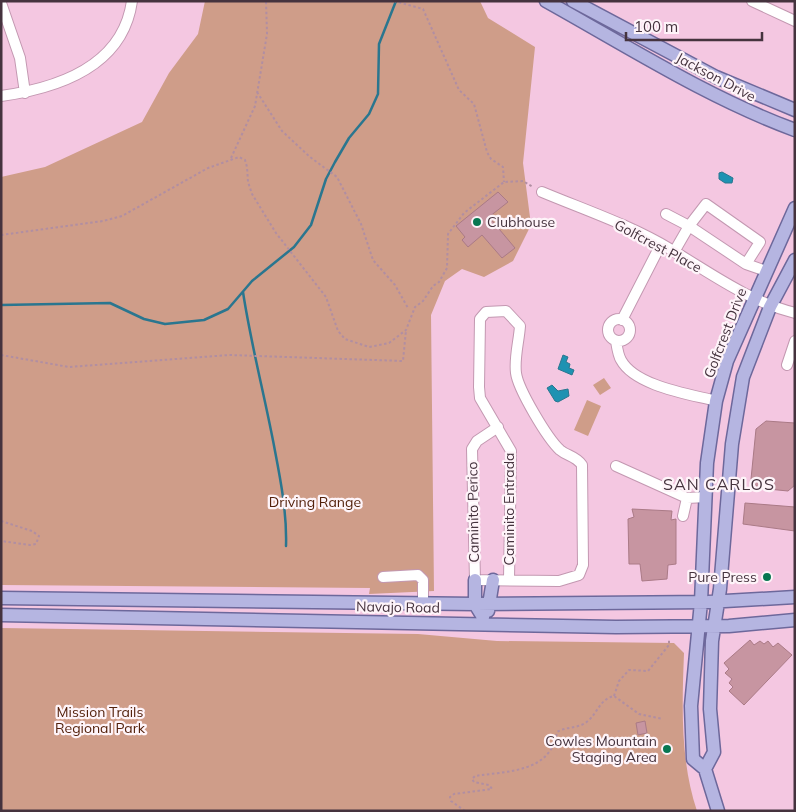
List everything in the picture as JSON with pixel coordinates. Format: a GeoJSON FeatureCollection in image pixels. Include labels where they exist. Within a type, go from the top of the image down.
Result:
{"type":"FeatureCollection","features":[{"type":"Feature","properties":{"kind":"main road","name":"Jackson Drive"},"geometry":{"type":"LineString","coordinates":[[546,1],[712,93],[757,116],[795,130]]}},
{"type":"Feature","properties":{"kind":"main road","name":"Jackson Drive"},"geometry":{"type":"LineString","coordinates":[[573,1],[716,77],[795,110]]}},
{"type":"Feature","properties":{"kind":"main road","name":"Golfcrest Drive"},"geometry":{"type":"LineString","coordinates":[[718,811],[705,768],[693,759],[691,706],[701,602],[707,463],[716,401],[727,361],[795,208]]}},
{"type":"Feature","properties":{"kind":"main road"},"geometry":{"type":"LineString","coordinates":[[705,768],[714,752],[710,709],[714,626],[718,602],[732,444],[743,377],[770,307],[795,260]]}},
{"type":"Feature","properties":{"kind":"main road"},"geometry":{"type":"LineString","coordinates":[[475,580],[482,604],[489,610],[483,617]]}},
{"type":"Feature","properties":{"kind":"main road"},"geometry":{"type":"LineString","coordinates":[[482,604],[493,580]]}},
{"type":"Feature","properties":{"kind":"main road","name":"Navajo Road"},"geometry":{"type":"LineString","coordinates":[[1,598],[482,604],[718,602],[795,597]]}},
{"type":"Feature","properties":{"kind":"main road","name":"Navajo Road"},"geometry":{"type":"LineString","coordinates":[[1,615],[616,627],[714,626],[795,620]]}},
{"type":"Feature","properties":{"kind":"main road"},"geometry":{"type":"LineString","coordinates":[[374,622],[411,615],[483,617],[509,624]]}},
{"type":"Feature","properties":{"kind":"street"},"geometry":{"type":"LineString","coordinates":[[1,96],[25,93],[48,87],[86,70],[104,58],[124,32],[132,1]]}},
{"type":"Feature","properties":{"kind":"street"},"geometry":{"type":"LineString","coordinates":[[752,1],[795,21]]}},
{"type":"Feature","properties":{"kind":"street"},"geometry":{"type":"LineString","coordinates":[[1,4],[20,58],[25,93]]}},
{"type":"Feature","properties":{"kind":"street","name":"Golfcrest Place"},"geometry":{"type":"LineString","coordinates":[[542,192],[635,230],[753,300],[770,307],[795,313]]}},
{"type":"Feature","properties":{"kind":"street"},"geometry":{"type":"LineString","coordinates":[[674,252],[689,226],[706,204],[760,242],[778,248]]}},
{"type":"Feature","properties":{"kind":"street"},"geometry":{"type":"LineString","coordinates":[[666,214],[689,226],[746,264],[766,271]]}},
{"type":"Feature","properties":{"kind":"street"},"geometry":{"type":"LineString","coordinates":[[746,264],[760,242]]}},
{"type":"Feature","properties":{"kind":"street"},"geometry":{"type":"LineString","coordinates":[[622,320],[661,244]]}},
{"type":"Feature","properties":{"kind":"street","name":"Caminito Entrada"},"geometry":{"type":"LineString","coordinates":[[506,311],[520,326],[515,372],[520,390],[552,441],[561,451],[577,458],[582,465],[584,565],[579,575],[559,581],[509,580],[511,451],[498,427],[480,392],[479,325],[480,319],[486,312],[506,311]]}},
{"type":"Feature","properties":{"kind":"street"},"geometry":{"type":"LineString","coordinates":[[616,341],[624,340],[630,334],[630,326],[622,320],[612,322],[608,328],[610,336],[616,341],[621,360],[632,374],[668,390],[716,401]]}},
{"type":"Feature","properties":{"kind":"street"},"geometry":{"type":"LineString","coordinates":[[787,365],[795,341]]}},
{"type":"Feature","properties":{"kind":"street","name":"Caminito Perico"},"geometry":{"type":"LineString","coordinates":[[475,580],[472,449],[477,441],[498,427]]}},
{"type":"Feature","properties":{"kind":"street"},"geometry":{"type":"LineString","coordinates":[[616,466],[687,498],[706,497]]}},
{"type":"Feature","properties":{"kind":"street"},"geometry":{"type":"LineString","coordinates":[[683,516],[687,498]]}},
{"type":"Feature","properties":{"kind":"street"},"geometry":{"type":"LineString","coordinates":[[383,577],[418,574],[423,580],[423,604]]}},
{"type":"Feature","properties":{"kind":"street"},"geometry":{"type":"LineString","coordinates":[[475,580],[509,580]]}},
{"type":"Feature","properties":{"kind":"path"},"geometry":{"type":"LineString","coordinates":[[231,158],[254,106],[267,34],[266,1]]}},
{"type":"Feature","properties":{"kind":"path"},"geometry":{"type":"LineString","coordinates":[[394,1],[418,6],[423,9],[428,17],[459,90],[474,104],[487,152],[491,159],[503,167],[504,182]]}},
{"type":"Feature","properties":{"kind":"path"},"geometry":{"type":"LineString","coordinates":[[257,92],[282,132],[310,157],[333,172],[361,224],[373,260],[395,285],[408,308]]}},
{"type":"Feature","properties":{"kind":"path"},"geometry":{"type":"LineString","coordinates":[[1,235],[103,221],[122,216],[146,205],[182,182],[231,158],[239,157],[245,160],[252,194],[286,246],[326,297],[333,322],[345,339],[369,347],[378,346],[389,343],[406,330]]}},
{"type":"Feature","properties":{"kind":"path"},"geometry":{"type":"LineString","coordinates":[[1,355],[69,367],[218,356],[403,361],[406,330],[416,307],[423,301],[432,286],[439,282],[447,268],[448,234],[454,223],[504,182],[523,182],[542,192]]}},
{"type":"Feature","properties":{"kind":"path"},"geometry":{"type":"LineString","coordinates":[[1,521],[36,532],[39,536],[38,541],[30,545],[1,540]]}},
{"type":"Feature","properties":{"kind":"path"},"geometry":{"type":"LineString","coordinates":[[614,696],[619,681],[629,670],[648,671],[669,645],[669,640]]}},
{"type":"Feature","properties":{"kind":"path"},"geometry":{"type":"LineString","coordinates":[[465,811],[450,801],[450,797],[454,794],[492,789],[489,785],[474,782],[472,780],[475,776],[534,766],[546,757],[556,743],[557,732],[580,726],[588,720],[606,698],[614,696],[639,714],[662,719]]}},
{"type":"Feature","properties":{"kind":"green space","name":"Driving Range"},"geometry":{"type":"Polygon","coordinates":[[[205,1],[480,1],[488,18],[535,47],[523,163],[531,225],[513,261],[484,277],[462,269],[445,281],[431,315],[434,591],[369,594],[370,588],[1,585],[1,177],[45,167],[142,122],[169,73],[198,34],[205,1]]]}},
{"type":"Feature","properties":{"kind":"green space"},"geometry":{"type":"Polygon","coordinates":[[[604,378],[611,388],[600,395],[593,385],[604,378]]]}},
{"type":"Feature","properties":{"kind":"green space"},"geometry":{"type":"Polygon","coordinates":[[[587,400],[601,406],[588,436],[574,430],[587,400]]]}},
{"type":"Feature","properties":{"kind":"green space","name":"Mission Trails Regional Park"},"geometry":{"type":"Polygon","coordinates":[[[1,628],[418,634],[497,641],[674,643],[684,653],[683,733],[691,792],[697,811],[1,811],[1,628]]]}},
{"type":"Feature","properties":{"kind":"water"},"geometry":{"type":"Polygon","coordinates":[[[722,172],[733,178],[732,183],[725,183],[719,179],[719,173],[722,172]]]}},
{"type":"Feature","properties":{"kind":"water"},"geometry":{"type":"Polygon","coordinates":[[[563,355],[568,357],[566,362],[570,364],[569,368],[574,370],[572,375],[558,369],[563,355]]]}},
{"type":"Feature","properties":{"kind":"water"},"geometry":{"type":"Polygon","coordinates":[[[552,385],[558,391],[568,389],[569,396],[558,402],[555,401],[547,388],[552,385]]]}},
{"type":"Feature","properties":{"kind":"building","name":"Clubhouse"},"geometry":{"type":"Polygon","coordinates":[[[498,192],[508,202],[489,217],[515,248],[502,258],[482,235],[468,247],[462,240],[465,237],[456,226],[498,192]]]}},
{"type":"Feature","properties":{"kind":"building"},"geometry":{"type":"Polygon","coordinates":[[[766,421],[795,423],[795,485],[788,491],[758,488],[751,479],[756,429],[766,421]]]}},
{"type":"Feature","properties":{"kind":"building"},"geometry":{"type":"Polygon","coordinates":[[[745,503],[795,507],[795,531],[743,524],[745,503]]]}},
{"type":"Feature","properties":{"kind":"building"},"geometry":{"type":"Polygon","coordinates":[[[632,509],[672,511],[671,520],[676,519],[676,564],[668,565],[667,579],[642,581],[640,564],[629,564],[628,519],[634,517],[632,509]]]}},
{"type":"Feature","properties":{"kind":"building"},"geometry":{"type":"Polygon","coordinates":[[[750,640],[754,645],[760,641],[764,644],[768,641],[773,647],[778,643],[792,655],[744,705],[729,691],[733,687],[729,683],[732,679],[725,673],[729,669],[724,663],[750,640]]]}},
{"type":"Feature","properties":{"kind":"building"},"geometry":{"type":"Polygon","coordinates":[[[645,721],[647,733],[638,735],[636,723],[645,721]]]}},
{"type":"Feature","properties":{"kind":"waterway"},"geometry":{"type":"LineString","coordinates":[[1,305],[110,303],[144,319],[165,324],[204,320],[228,309],[252,281],[294,247],[311,225],[326,179],[349,138],[369,114],[378,94],[379,44],[396,1]]}},
{"type":"Feature","properties":{"kind":"waterway"},"geometry":{"type":"LineString","coordinates":[[243,292],[279,474],[285,510],[286,546]]}},
{"type":"Feature","properties":{"kind":"place","name":"Clubhouse"},"geometry":{"type":"Point","coordinates":[477,222]}},
{"type":"Feature","properties":{"kind":"place","name":"Pure Press"},"geometry":{"type":"Point","coordinates":[767,577]}},
{"type":"Feature","properties":{"kind":"place","name":"Cowles Mountain Staging Area"},"geometry":{"type":"Point","coordinates":[667,749]}},
{"type":"Feature","properties":{"kind":"district","name":"SAN CARLOS"},"geometry":{"type":"Point","coordinates":[719,484]}}]}
